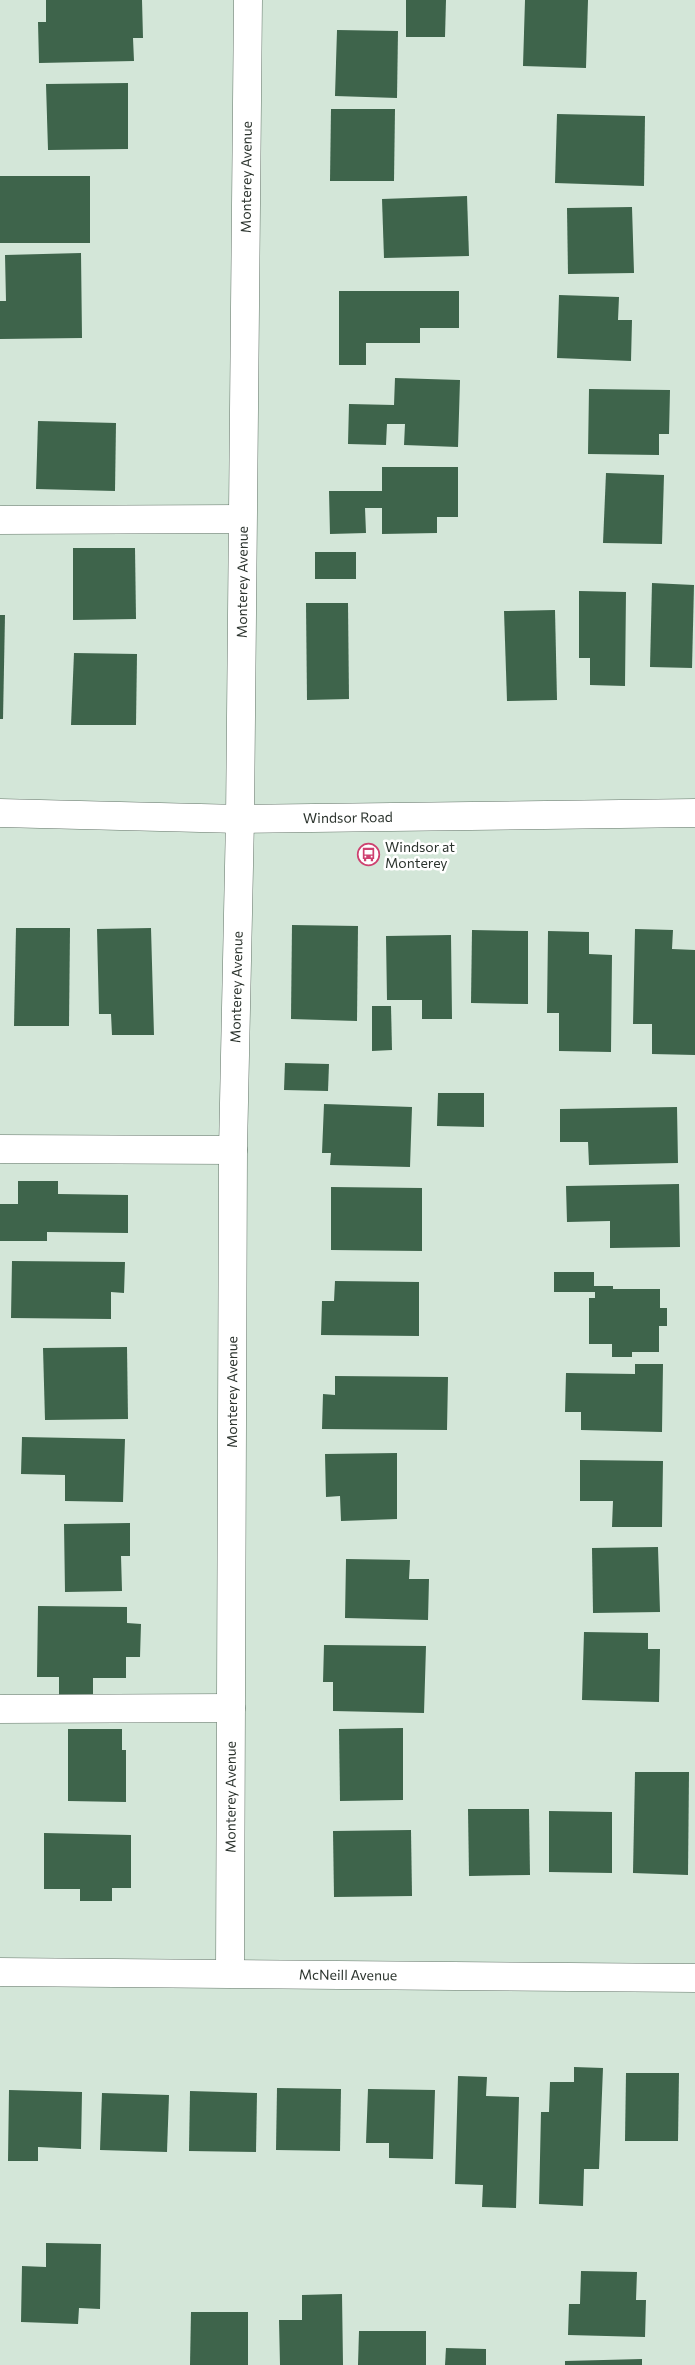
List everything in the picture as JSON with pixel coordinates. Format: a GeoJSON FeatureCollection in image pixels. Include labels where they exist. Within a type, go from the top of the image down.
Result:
{"type":"FeatureCollection","features":[{"type":"Feature","properties":{"kind":"street","name":"Monterey Avenue"},"geometry":{"type":"LineString","coordinates":[[230,1973],[233,1150],[240,820],[248,0]]}},
{"type":"Feature","properties":{"kind":"street"},"geometry":{"type":"LineString","coordinates":[[0,520],[242,519]]}},
{"type":"Feature","properties":{"kind":"street","name":"Windsor Road"},"geometry":{"type":"LineString","coordinates":[[0,813],[240,820],[695,813]]}},
{"type":"Feature","properties":{"kind":"street"},"geometry":{"type":"LineString","coordinates":[[0,1149],[233,1150]]}},
{"type":"Feature","properties":{"kind":"street"},"geometry":{"type":"LineString","coordinates":[[0,1709],[231,1708]]}},
{"type":"Feature","properties":{"kind":"street","name":"McNeill Avenue"},"geometry":{"type":"LineString","coordinates":[[0,1972],[695,1978]]}},
{"type":"Feature","properties":{"kind":"building"},"geometry":{"type":"Polygon","coordinates":[[[46,0],[142,0],[143,38],[133,38],[134,61],[39,63],[38,22],[46,22],[46,0]]]}},
{"type":"Feature","properties":{"kind":"building"},"geometry":{"type":"Polygon","coordinates":[[[406,0],[446,0],[445,37],[406,37],[406,0]]]}},
{"type":"Feature","properties":{"kind":"building"},"geometry":{"type":"Polygon","coordinates":[[[525,0],[588,0],[586,68],[523,66],[525,0]]]}},
{"type":"Feature","properties":{"kind":"building"},"geometry":{"type":"Polygon","coordinates":[[[337,30],[398,31],[397,98],[335,96],[337,30]]]}},
{"type":"Feature","properties":{"kind":"building"},"geometry":{"type":"Polygon","coordinates":[[[128,83],[128,149],[48,150],[46,84],[128,83]]]}},
{"type":"Feature","properties":{"kind":"building"},"geometry":{"type":"Polygon","coordinates":[[[331,109],[395,109],[394,181],[330,181],[331,109]]]}},
{"type":"Feature","properties":{"kind":"building"},"geometry":{"type":"Polygon","coordinates":[[[557,114],[645,116],[644,186],[555,183],[557,114]]]}},
{"type":"Feature","properties":{"kind":"building"},"geometry":{"type":"Polygon","coordinates":[[[0,176],[90,176],[90,243],[0,243],[0,176]]]}},
{"type":"Feature","properties":{"kind":"building"},"geometry":{"type":"Polygon","coordinates":[[[467,196],[469,256],[384,258],[382,199],[467,196]]]}},
{"type":"Feature","properties":{"kind":"building"},"geometry":{"type":"Polygon","coordinates":[[[632,207],[634,273],[568,274],[567,208],[632,207]]]}},
{"type":"Feature","properties":{"kind":"building"},"geometry":{"type":"Polygon","coordinates":[[[81,253],[82,338],[0,339],[0,301],[6,301],[5,255],[81,253]]]}},
{"type":"Feature","properties":{"kind":"building"},"geometry":{"type":"Polygon","coordinates":[[[339,291],[459,291],[459,328],[420,328],[420,343],[366,343],[366,365],[339,365],[339,291]]]}},
{"type":"Feature","properties":{"kind":"building"},"geometry":{"type":"Polygon","coordinates":[[[559,295],[619,297],[618,320],[632,320],[631,361],[557,358],[559,295]]]}},
{"type":"Feature","properties":{"kind":"building"},"geometry":{"type":"Polygon","coordinates":[[[395,378],[460,380],[458,447],[404,445],[405,424],[387,424],[386,445],[348,444],[349,404],[394,405],[395,378]]]}},
{"type":"Feature","properties":{"kind":"building"},"geometry":{"type":"Polygon","coordinates":[[[589,389],[670,390],[669,434],[659,434],[659,455],[588,454],[589,389]]]}},
{"type":"Feature","properties":{"kind":"building"},"geometry":{"type":"Polygon","coordinates":[[[38,421],[116,423],[115,491],[36,489],[38,421]]]}},
{"type":"Feature","properties":{"kind":"building"},"geometry":{"type":"Polygon","coordinates":[[[382,467],[458,467],[458,517],[437,517],[437,533],[382,534],[382,508],[365,508],[366,533],[330,534],[329,491],[382,491],[382,467]]]}},
{"type":"Feature","properties":{"kind":"building"},"geometry":{"type":"Polygon","coordinates":[[[606,473],[664,475],[662,544],[603,543],[606,473]]]}},
{"type":"Feature","properties":{"kind":"building"},"geometry":{"type":"Polygon","coordinates":[[[73,548],[135,548],[136,619],[73,620],[73,548]]]}},
{"type":"Feature","properties":{"kind":"building"},"geometry":{"type":"Polygon","coordinates":[[[315,552],[356,552],[356,579],[315,579],[315,552]]]}},
{"type":"Feature","properties":{"kind":"building"},"geometry":{"type":"Polygon","coordinates":[[[652,583],[694,585],[692,668],[650,667],[652,583]]]}},
{"type":"Feature","properties":{"kind":"building"},"geometry":{"type":"Polygon","coordinates":[[[579,591],[626,592],[625,686],[590,685],[590,658],[579,658],[579,591]]]}},
{"type":"Feature","properties":{"kind":"building"},"geometry":{"type":"Polygon","coordinates":[[[306,603],[348,603],[349,699],[307,700],[306,603]]]}},
{"type":"Feature","properties":{"kind":"building"},"geometry":{"type":"Polygon","coordinates":[[[555,610],[557,700],[507,701],[504,611],[555,610]]]}},
{"type":"Feature","properties":{"kind":"building"},"geometry":{"type":"Polygon","coordinates":[[[0,615],[5,615],[3,719],[0,719],[0,615]]]}},
{"type":"Feature","properties":{"kind":"building"},"geometry":{"type":"Polygon","coordinates":[[[74,653],[137,654],[136,725],[71,725],[74,653]]]}},
{"type":"Feature","properties":{"kind":"building"},"geometry":{"type":"Polygon","coordinates":[[[292,925],[358,926],[357,1021],[291,1019],[292,925]]]}},
{"type":"Feature","properties":{"kind":"building"},"geometry":{"type":"Polygon","coordinates":[[[16,928],[70,928],[69,1026],[14,1026],[16,928]]]}},
{"type":"Feature","properties":{"kind":"building"},"geometry":{"type":"Polygon","coordinates":[[[151,928],[154,1035],[112,1035],[111,1014],[99,1014],[97,929],[151,928]]]}},
{"type":"Feature","properties":{"kind":"building"},"geometry":{"type":"Polygon","coordinates":[[[635,929],[673,930],[672,949],[695,950],[695,1055],[652,1054],[652,1024],[633,1024],[635,929]]]}},
{"type":"Feature","properties":{"kind":"building"},"geometry":{"type":"Polygon","coordinates":[[[472,930],[528,931],[528,1004],[471,1003],[472,930]]]}},
{"type":"Feature","properties":{"kind":"building"},"geometry":{"type":"Polygon","coordinates":[[[548,931],[589,932],[589,954],[612,955],[611,1052],[559,1051],[559,1013],[547,1013],[548,931]]]}},
{"type":"Feature","properties":{"kind":"building"},"geometry":{"type":"Polygon","coordinates":[[[451,935],[452,1019],[422,1019],[422,1000],[387,1000],[386,936],[451,935]]]}},
{"type":"Feature","properties":{"kind":"building"},"geometry":{"type":"Polygon","coordinates":[[[372,1006],[391,1006],[392,1050],[372,1051],[372,1006]]]}},
{"type":"Feature","properties":{"kind":"building"},"geometry":{"type":"Polygon","coordinates":[[[285,1063],[329,1064],[328,1091],[284,1090],[285,1063]]]}},
{"type":"Feature","properties":{"kind":"building"},"geometry":{"type":"Polygon","coordinates":[[[438,1093],[484,1093],[484,1127],[437,1126],[438,1093]]]}},
{"type":"Feature","properties":{"kind":"building"},"geometry":{"type":"Polygon","coordinates":[[[324,1104],[412,1107],[410,1167],[330,1165],[331,1153],[322,1153],[324,1104]]]}},
{"type":"Feature","properties":{"kind":"building"},"geometry":{"type":"Polygon","coordinates":[[[677,1107],[678,1163],[589,1165],[588,1142],[560,1142],[560,1109],[677,1107]]]}},
{"type":"Feature","properties":{"kind":"building"},"geometry":{"type":"Polygon","coordinates":[[[18,1181],[58,1181],[58,1194],[128,1195],[128,1233],[47,1232],[47,1241],[0,1241],[0,1204],[18,1204],[18,1181]]]}},
{"type":"Feature","properties":{"kind":"building"},"geometry":{"type":"Polygon","coordinates":[[[679,1184],[680,1247],[610,1248],[610,1221],[567,1222],[566,1186],[679,1184]]]}},
{"type":"Feature","properties":{"kind":"building"},"geometry":{"type":"Polygon","coordinates":[[[331,1187],[422,1188],[422,1251],[331,1250],[331,1187]]]}},
{"type":"Feature","properties":{"kind":"building"},"geometry":{"type":"Polygon","coordinates":[[[12,1261],[125,1262],[124,1293],[111,1292],[111,1319],[11,1318],[12,1261]]]}},
{"type":"Feature","properties":{"kind":"building"},"geometry":{"type":"Polygon","coordinates":[[[554,1272],[594,1272],[594,1286],[613,1286],[613,1289],[660,1289],[660,1308],[667,1308],[667,1326],[659,1326],[659,1352],[632,1352],[632,1357],[612,1357],[612,1344],[589,1344],[589,1298],[595,1298],[595,1292],[554,1292],[554,1272]]]}},
{"type":"Feature","properties":{"kind":"building"},"geometry":{"type":"Polygon","coordinates":[[[335,1281],[419,1282],[419,1336],[321,1335],[322,1301],[334,1301],[335,1281]]]}},
{"type":"Feature","properties":{"kind":"building"},"geometry":{"type":"Polygon","coordinates":[[[127,1347],[128,1419],[45,1420],[43,1348],[127,1347]]]}},
{"type":"Feature","properties":{"kind":"building"},"geometry":{"type":"Polygon","coordinates":[[[635,1364],[663,1364],[662,1432],[581,1430],[581,1412],[565,1412],[566,1373],[635,1374],[635,1364]]]}},
{"type":"Feature","properties":{"kind":"building"},"geometry":{"type":"Polygon","coordinates":[[[335,1376],[448,1377],[447,1430],[322,1429],[323,1394],[335,1395],[335,1376]]]}},
{"type":"Feature","properties":{"kind":"building"},"geometry":{"type":"Polygon","coordinates":[[[22,1437],[125,1439],[123,1502],[65,1501],[65,1475],[21,1474],[22,1437]]]}},
{"type":"Feature","properties":{"kind":"building"},"geometry":{"type":"Polygon","coordinates":[[[397,1453],[397,1519],[341,1521],[340,1496],[326,1497],[325,1454],[397,1453]]]}},
{"type":"Feature","properties":{"kind":"building"},"geometry":{"type":"Polygon","coordinates":[[[580,1460],[663,1461],[662,1527],[612,1527],[613,1501],[580,1501],[580,1460]]]}},
{"type":"Feature","properties":{"kind":"building"},"geometry":{"type":"Polygon","coordinates":[[[130,1523],[130,1556],[121,1556],[122,1591],[65,1592],[64,1524],[130,1523]]]}},
{"type":"Feature","properties":{"kind":"building"},"geometry":{"type":"Polygon","coordinates":[[[658,1547],[660,1612],[593,1613],[592,1548],[658,1547]]]}},
{"type":"Feature","properties":{"kind":"building"},"geometry":{"type":"Polygon","coordinates":[[[346,1559],[410,1560],[409,1579],[429,1579],[428,1620],[345,1618],[346,1559]]]}},
{"type":"Feature","properties":{"kind":"building"},"geometry":{"type":"Polygon","coordinates":[[[38,1606],[127,1607],[127,1623],[141,1624],[140,1657],[126,1657],[126,1678],[93,1678],[93,1697],[59,1697],[59,1677],[37,1677],[38,1606]]]}},
{"type":"Feature","properties":{"kind":"building"},"geometry":{"type":"Polygon","coordinates":[[[584,1632],[648,1633],[648,1649],[660,1649],[659,1702],[582,1700],[584,1632]]]}},
{"type":"Feature","properties":{"kind":"building"},"geometry":{"type":"Polygon","coordinates":[[[324,1645],[426,1646],[424,1713],[333,1711],[333,1682],[323,1682],[324,1645]]]}},
{"type":"Feature","properties":{"kind":"building"},"geometry":{"type":"Polygon","coordinates":[[[403,1728],[403,1800],[340,1801],[339,1729],[403,1728]]]}},
{"type":"Feature","properties":{"kind":"building"},"geometry":{"type":"Polygon","coordinates":[[[68,1729],[122,1729],[122,1750],[126,1750],[126,1802],[68,1801],[68,1729]]]}},
{"type":"Feature","properties":{"kind":"building"},"geometry":{"type":"Polygon","coordinates":[[[635,1772],[689,1772],[688,1875],[633,1873],[635,1772]]]}},
{"type":"Feature","properties":{"kind":"building"},"geometry":{"type":"Polygon","coordinates":[[[468,1809],[529,1809],[530,1875],[469,1876],[468,1809]]]}},
{"type":"Feature","properties":{"kind":"building"},"geometry":{"type":"Polygon","coordinates":[[[549,1811],[612,1812],[612,1873],[549,1872],[549,1811]]]}},
{"type":"Feature","properties":{"kind":"building"},"geometry":{"type":"Polygon","coordinates":[[[411,1830],[412,1896],[334,1897],[333,1831],[411,1830]]]}},
{"type":"Feature","properties":{"kind":"building"},"geometry":{"type":"Polygon","coordinates":[[[44,1833],[131,1835],[131,1888],[112,1888],[112,1901],[80,1901],[80,1889],[44,1889],[44,1833]]]}},
{"type":"Feature","properties":{"kind":"building"},"geometry":{"type":"Polygon","coordinates":[[[574,2067],[603,2068],[599,2169],[584,2169],[583,2206],[539,2204],[541,2112],[549,2112],[550,2082],[574,2082],[574,2067]]]}},
{"type":"Feature","properties":{"kind":"building"},"geometry":{"type":"Polygon","coordinates":[[[626,2073],[679,2073],[678,2141],[625,2141],[626,2073]]]}},
{"type":"Feature","properties":{"kind":"building"},"geometry":{"type":"Polygon","coordinates":[[[458,2076],[487,2077],[486,2096],[519,2097],[516,2208],[482,2207],[483,2185],[455,2184],[458,2076]]]}},
{"type":"Feature","properties":{"kind":"building"},"geometry":{"type":"Polygon","coordinates":[[[277,2088],[341,2089],[340,2151],[276,2150],[277,2088]]]}},
{"type":"Feature","properties":{"kind":"building"},"geometry":{"type":"Polygon","coordinates":[[[368,2089],[435,2090],[433,2159],[389,2158],[389,2143],[366,2143],[368,2089]]]}},
{"type":"Feature","properties":{"kind":"building"},"geometry":{"type":"Polygon","coordinates":[[[9,2090],[82,2092],[81,2149],[38,2147],[38,2161],[8,2161],[9,2090]]]}},
{"type":"Feature","properties":{"kind":"building"},"geometry":{"type":"Polygon","coordinates":[[[190,2091],[257,2093],[256,2152],[189,2151],[190,2091]]]}},
{"type":"Feature","properties":{"kind":"building"},"geometry":{"type":"Polygon","coordinates":[[[102,2093],[169,2095],[167,2152],[100,2150],[102,2093]]]}},
{"type":"Feature","properties":{"kind":"building"},"geometry":{"type":"Polygon","coordinates":[[[46,2243],[101,2244],[100,2309],[79,2308],[78,2324],[21,2322],[22,2266],[46,2267],[46,2243]]]}},
{"type":"Feature","properties":{"kind":"building"},"geometry":{"type":"Polygon","coordinates":[[[581,2271],[637,2272],[636,2300],[646,2300],[645,2337],[568,2335],[569,2304],[580,2304],[581,2271]]]}},
{"type":"Feature","properties":{"kind":"building"},"geometry":{"type":"Polygon","coordinates":[[[342,2294],[343,2365],[280,2365],[279,2320],[302,2320],[302,2295],[342,2294]]]}},
{"type":"Feature","properties":{"kind":"building"},"geometry":{"type":"Polygon","coordinates":[[[191,2312],[248,2312],[248,2365],[190,2365],[191,2312]]]}},
{"type":"Feature","properties":{"kind":"building"},"geometry":{"type":"Polygon","coordinates":[[[359,2331],[426,2331],[426,2365],[358,2365],[359,2331]]]}},
{"type":"Feature","properties":{"kind":"building"},"geometry":{"type":"Polygon","coordinates":[[[446,2348],[486,2349],[486,2365],[445,2365],[446,2348]]]}},
{"type":"Feature","properties":{"kind":"building"},"geometry":{"type":"Polygon","coordinates":[[[642,2359],[642,2365],[565,2365],[565,2361],[642,2359]]]}},
{"type":"Feature","properties":{"kind":"place","name":"Windsor at Monterey"},"geometry":{"type":"Point","coordinates":[369,855]}}]}
